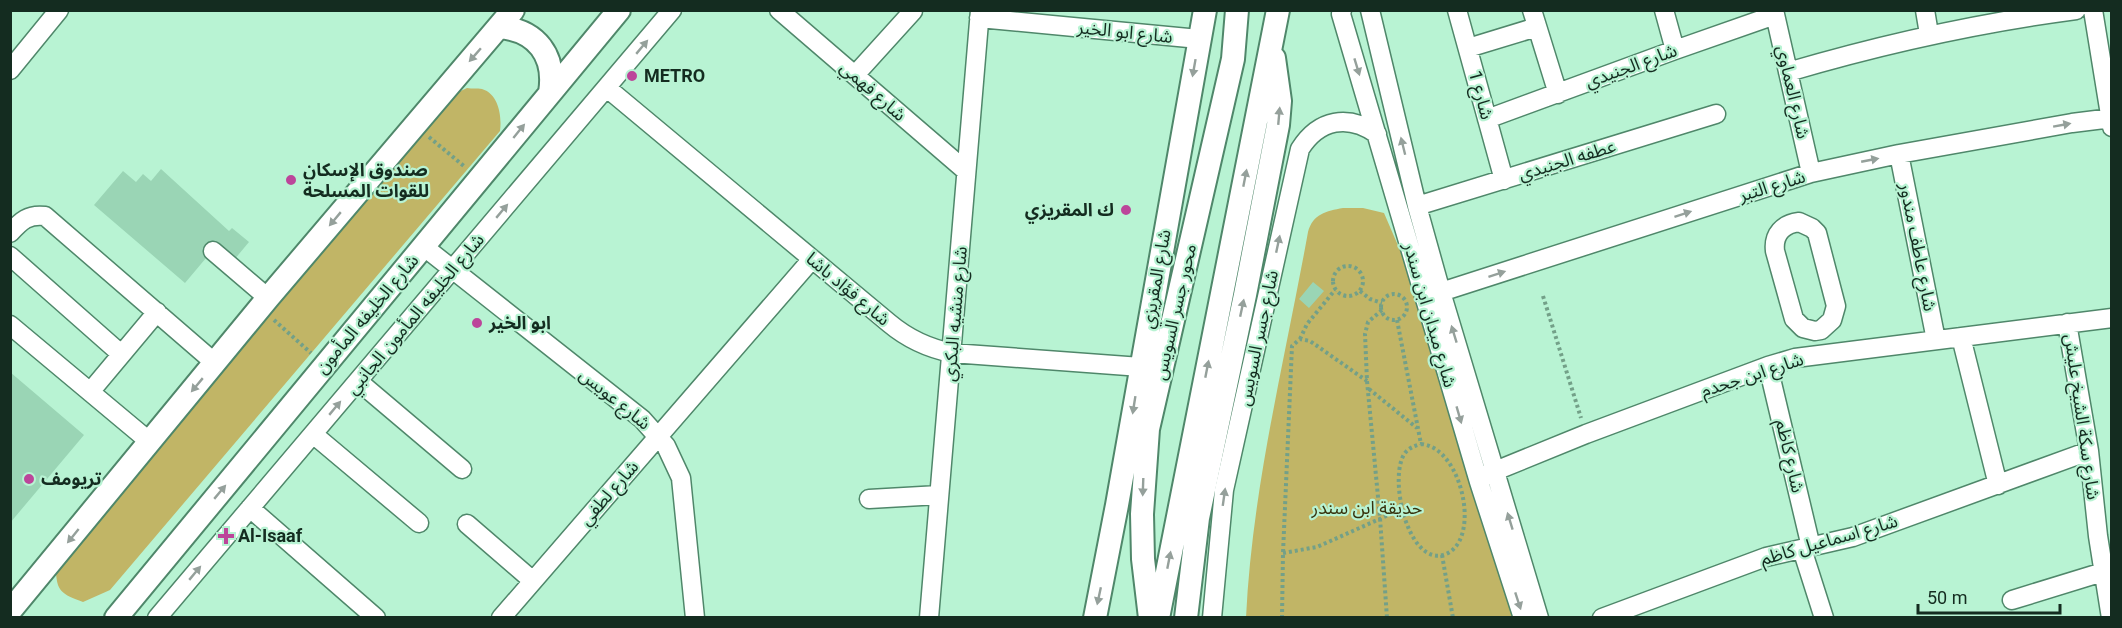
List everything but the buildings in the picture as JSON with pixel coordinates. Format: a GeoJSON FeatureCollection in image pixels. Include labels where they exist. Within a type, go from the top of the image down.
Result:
{"type":"FeatureCollection","features":[{"type":"Feature","properties":{"kind":"main road","name":"شارع الخليفه المأمون"},"geometry":{"type":"LineString","coordinates":[[116,618],[618,10]]}},
{"type":"Feature","properties":{"kind":"main road","name":"شارع المقريزي"},"geometry":{"type":"LineString","coordinates":[[1095,618],[1205,10]]}},
{"type":"Feature","properties":{"kind":"main road","name":"محور جسر السويس"},"geometry":{"type":"LineString","coordinates":[[1150,618],[1143,559],[1142,514],[1148,429],[1233,59],[1237,10]]}},
{"type":"Feature","properties":{"kind":"main road"},"geometry":{"type":"LineString","coordinates":[[1158,618],[1278,10]]}},
{"type":"Feature","properties":{"kind":"main road"},"geometry":{"type":"LineString","coordinates":[[10,611],[264,303],[506,19],[541,47],[551,69],[550,93]]}},
{"type":"Feature","properties":{"kind":"main road"},"geometry":{"type":"LineString","coordinates":[[1186,618],[1192,558],[1208,468],[1278,125],[1280,101],[1278,78],[1271,45]]}},
{"type":"Feature","properties":{"kind":"street"},"geometry":{"type":"LineString","coordinates":[[10,70],[59,10]]}},
{"type":"Feature","properties":{"kind":"street","name":"شارع الخليفه المأمون الجانبي"},"geometry":{"type":"LineString","coordinates":[[157,618],[672,10]]}},
{"type":"Feature","properties":{"kind":"street","name":"شارع فهمي"},"geometry":{"type":"LineString","coordinates":[[779,10],[966,171]]}},
{"type":"Feature","properties":{"kind":"street","name":"شارع ميدان ابن سندر"},"geometry":{"type":"LineString","coordinates":[[1342,10],[1341,14],[1478,478],[1523,618]]}},
{"type":"Feature","properties":{"kind":"street","name":"شارع ميدان ابن سندر"},"geometry":{"type":"LineString","coordinates":[[1370,10],[1441,292],[1539,618]]}},
{"type":"Feature","properties":{"kind":"street","name":"شارع 1"},"geometry":{"type":"LineString","coordinates":[[1457,10],[1504,180]]}},
{"type":"Feature","properties":{"kind":"street"},"geometry":{"type":"LineString","coordinates":[[1664,10],[1675,50]]}},
{"type":"Feature","properties":{"kind":"street"},"geometry":{"type":"LineString","coordinates":[[1925,10],[1929,34]]}},
{"type":"Feature","properties":{"kind":"street"},"geometry":{"type":"LineString","coordinates":[[1788,72],[1858,51],[1929,34],[2009,19],[2076,10]]}},
{"type":"Feature","properties":{"kind":"street"},"geometry":{"type":"LineString","coordinates":[[2093,10],[2111,121]]}},
{"type":"Feature","properties":{"kind":"street"},"geometry":{"type":"LineString","coordinates":[[855,75],[913,11]]}},
{"type":"Feature","properties":{"kind":"street","name":"شارع الجنيدي"},"geometry":{"type":"LineString","coordinates":[[1487,119],[1775,13]]}},
{"type":"Feature","properties":{"kind":"street","name":"شارع العماوي"},"geometry":{"type":"LineString","coordinates":[[1775,13],[1812,173]]}},
{"type":"Feature","properties":{"kind":"street","name":"شارع ابو الخير"},"geometry":{"type":"LineString","coordinates":[[980,14],[1200,39]]}},
{"type":"Feature","properties":{"kind":"street","name":"شارع منشيه البكري"},"geometry":{"type":"LineString","coordinates":[[929,618],[980,14]]}},
{"type":"Feature","properties":{"kind":"street"},"geometry":{"type":"LineString","coordinates":[[1468,48],[1535,19],[1558,94]]}},
{"type":"Feature","properties":{"kind":"street","name":"شارع فؤاد باشا"},"geometry":{"type":"LineString","coordinates":[[607,88],[900,332],[924,346],[952,353],[1141,367]]}},
{"type":"Feature","properties":{"kind":"street","name":"عطفه الجنيدي"},"geometry":{"type":"LineString","coordinates":[[1418,206],[1716,114]]}},
{"type":"Feature","properties":{"kind":"street","name":"شارع التبر"},"geometry":{"type":"LineString","coordinates":[[1441,292],[1812,173],[1899,154],[2111,121]]}},
{"type":"Feature","properties":{"kind":"street","name":"شارع جسر السويس"},"geometry":{"type":"LineString","coordinates":[[1212,618],[1224,490],[1300,149],[1320,128],[1338,122],[1359,124],[1377,134]]}},
{"type":"Feature","properties":{"kind":"street","name":"شارع عاطف مندور"},"geometry":{"type":"LineString","coordinates":[[1899,154],[1936,340]]}},
{"type":"Feature","properties":{"kind":"street"},"geometry":{"type":"LineString","coordinates":[[10,233],[30,215],[45,216],[215,363]]}},
{"type":"Feature","properties":{"kind":"street"},"geometry":{"type":"LineString","coordinates":[[1799,222],[1812,228],[1819,240],[1836,306],[1832,320],[1821,330],[1803,328],[1794,318],[1775,251],[1776,237],[1785,226],[1792,223],[1799,222]]}},
{"type":"Feature","properties":{"kind":"street","name":"شارع عويس"},"geometry":{"type":"LineString","coordinates":[[423,246],[642,419],[659,436],[677,467],[683,490],[695,618]]}},
{"type":"Feature","properties":{"kind":"street"},"geometry":{"type":"LineString","coordinates":[[213,251],[264,303]]}},
{"type":"Feature","properties":{"kind":"street"},"geometry":{"type":"LineString","coordinates":[[10,256],[121,354]]}},
{"type":"Feature","properties":{"kind":"street","name":"شارع لطفي"},"geometry":{"type":"LineString","coordinates":[[501,618],[812,259]]}},
{"type":"Feature","properties":{"kind":"street"},"geometry":{"type":"LineString","coordinates":[[90,392],[157,312]]}},
{"type":"Feature","properties":{"kind":"street","name":"شارع ابن جحدم"},"geometry":{"type":"LineString","coordinates":[[1478,478],[1586,434],[1768,366],[1796,358],[2112,318]]}},
{"type":"Feature","properties":{"kind":"street","name":"شارع سكة الشيخ عليش"},"geometry":{"type":"LineString","coordinates":[[2067,323],[2106,551],[2103,572],[2111,618]]}},
{"type":"Feature","properties":{"kind":"street"},"geometry":{"type":"LineString","coordinates":[[10,325],[150,442]]}},
{"type":"Feature","properties":{"kind":"street"},"geometry":{"type":"LineString","coordinates":[[1821,330],[1827,353]]}},
{"type":"Feature","properties":{"kind":"street"},"geometry":{"type":"LineString","coordinates":[[1961,337],[1998,485]]}},
{"type":"Feature","properties":{"kind":"street","name":"شارع كاظم"},"geometry":{"type":"LineString","coordinates":[[1768,366],[1806,548],[1824,618]]}},
{"type":"Feature","properties":{"kind":"street"},"geometry":{"type":"LineString","coordinates":[[358,381],[462,469]]}},
{"type":"Feature","properties":{"kind":"street"},"geometry":{"type":"LineString","coordinates":[[313,434],[419,523]]}},
{"type":"Feature","properties":{"kind":"street","name":"شارع اسماعيل كاظم"},"geometry":{"type":"LineString","coordinates":[[1602,618],[1766,557],[1853,537],[2089,451]]}},
{"type":"Feature","properties":{"kind":"street"},"geometry":{"type":"LineString","coordinates":[[869,499],[939,495]]}},
{"type":"Feature","properties":{"kind":"street"},"geometry":{"type":"LineString","coordinates":[[250,508],[376,618]]}},
{"type":"Feature","properties":{"kind":"street"},"geometry":{"type":"LineString","coordinates":[[467,524],[533,581]]}},
{"type":"Feature","properties":{"kind":"street"},"geometry":{"type":"LineString","coordinates":[[2013,600],[2103,572]]}},
{"type":"Feature","properties":{"kind":"path"},"geometry":{"type":"LineString","coordinates":[[415,125],[479,179]]}},
{"type":"Feature","properties":{"kind":"path"},"geometry":{"type":"LineString","coordinates":[[1341,266],[1351,266],[1360,271],[1363,281],[1359,291],[1348,296],[1335,290],[1332,280],[1335,272],[1341,266]]}},
{"type":"Feature","properties":{"kind":"path"},"geometry":{"type":"LineString","coordinates":[[1282,618],[1291,351],[1307,324],[1335,290]]}},
{"type":"Feature","properties":{"kind":"path"},"geometry":{"type":"LineString","coordinates":[[1359,291],[1370,299],[1382,303]]}},
{"type":"Feature","properties":{"kind":"path"},"geometry":{"type":"LineString","coordinates":[[1391,295],[1401,296],[1407,304],[1405,314],[1397,320],[1388,318],[1382,310],[1382,303],[1391,295]]}},
{"type":"Feature","properties":{"kind":"path"},"geometry":{"type":"LineString","coordinates":[[1543,296],[1586,434]]}},
{"type":"Feature","properties":{"kind":"path"},"geometry":{"type":"LineString","coordinates":[[264,303],[325,365]]}},
{"type":"Feature","properties":{"kind":"path"},"geometry":{"type":"LineString","coordinates":[[1382,310],[1371,319],[1365,330],[1367,381],[1388,618]]}},
{"type":"Feature","properties":{"kind":"path"},"geometry":{"type":"LineString","coordinates":[[1397,320],[1421,444]]}},
{"type":"Feature","properties":{"kind":"path"},"geometry":{"type":"LineString","coordinates":[[1300,339],[1310,341],[1367,381]]}},
{"type":"Feature","properties":{"kind":"path"},"geometry":{"type":"LineString","coordinates":[[1368,389],[1417,428]]}},
{"type":"Feature","properties":{"kind":"path"},"geometry":{"type":"LineString","coordinates":[[1421,444],[1434,447],[1447,460],[1460,486],[1464,501],[1463,532],[1453,548],[1442,555],[1429,554],[1419,546],[1402,509],[1399,488],[1401,463],[1406,453],[1421,444]]}},
{"type":"Feature","properties":{"kind":"path"},"geometry":{"type":"LineString","coordinates":[[1283,553],[1317,547],[1402,509]]}},
{"type":"Feature","properties":{"kind":"path"},"geometry":{"type":"LineString","coordinates":[[1442,555],[1453,618]]}},
{"type":"Feature","properties":{"kind":"green space"},"geometry":{"type":"Polygon","coordinates":[[[467,88],[482,89],[496,101],[500,113],[500,131],[110,590],[83,602],[65,594],[57,582],[56,568],[446,98],[467,88]]]}},
{"type":"Feature","properties":{"kind":"green space","name":"حديقة ابن سندر"},"geometry":{"type":"Polygon","coordinates":[[[1343,208],[1363,208],[1384,213],[1409,271],[1516,617],[1246,618],[1249,569],[1262,472],[1308,232],[1313,221],[1321,214],[1343,208]]]}},
{"type":"Feature","properties":{"kind":"place","name":"METRO"},"geometry":{"type":"Point","coordinates":[632,76]}},
{"type":"Feature","properties":{"kind":"place","name":"صندوق الإسكان للقوات المسلحة"},"geometry":{"type":"Point","coordinates":[291,180]}},
{"type":"Feature","properties":{"kind":"place","name":"ك المقريزي"},"geometry":{"type":"Point","coordinates":[1126,210]}},
{"type":"Feature","properties":{"kind":"place","name":"ابو الخير"},"geometry":{"type":"Point","coordinates":[477,323]}},
{"type":"Feature","properties":{"kind":"place","name":"تريومف"},"geometry":{"type":"Point","coordinates":[29,479]}},
{"type":"Feature","properties":{"kind":"place","name":"Al-Isaaf"},"geometry":{"type":"Point","coordinates":[226,536]}}]}
